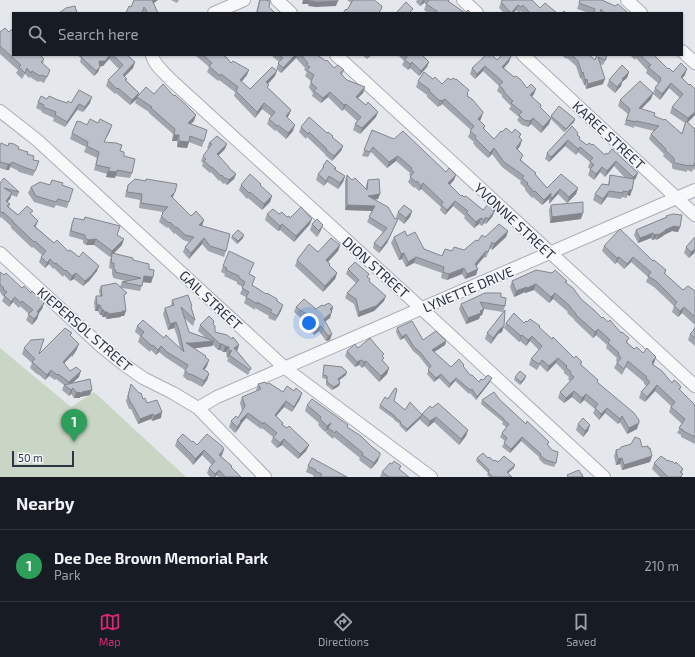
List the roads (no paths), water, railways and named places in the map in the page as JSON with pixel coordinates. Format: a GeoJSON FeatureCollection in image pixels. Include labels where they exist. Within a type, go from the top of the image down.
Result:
{"type":"FeatureCollection","features":[{"type":"Feature","properties":{"kind":"street"},"geometry":{"type":"LineString","coordinates":[[216,12],[244,0]]}},
{"type":"Feature","properties":{"kind":"street"},"geometry":{"type":"LineString","coordinates":[[277,0],[290,12]]}},
{"type":"Feature","properties":{"kind":"street"},"geometry":{"type":"LineString","coordinates":[[464,0],[477,12]]}},
{"type":"Feature","properties":{"kind":"street"},"geometry":{"type":"LineString","coordinates":[[627,0],[640,12]]}},
{"type":"Feature","properties":{"kind":"street"},"geometry":{"type":"LineString","coordinates":[[683,52],[695,63]]}},
{"type":"Feature","properties":{"kind":"street","name":"DION STREET"},"geometry":{"type":"LineString","coordinates":[[152,56],[154,62],[171,80],[604,477]]}},
{"type":"Feature","properties":{"kind":"street","name":"YVONNE STREET"},"geometry":{"type":"LineString","coordinates":[[337,56],[695,386]]}},
{"type":"Feature","properties":{"kind":"street","name":"KAREE STREET"},"geometry":{"type":"LineString","coordinates":[[524,56],[695,215]]}},
{"type":"Feature","properties":{"kind":"street","name":"GAIL STREET"},"geometry":{"type":"LineString","coordinates":[[2,115],[37,140],[284,368],[431,477]]}},
{"type":"Feature","properties":{"kind":"street","name":"LYNETTE DRIVE"},"geometry":{"type":"LineString","coordinates":[[198,408],[217,397],[695,190]]}},
{"type":"Feature","properties":{"kind":"street","name":"KIEPERSOL STREET"},"geometry":{"type":"LineString","coordinates":[[0,253],[117,359],[143,378],[198,408],[265,477]]}},
{"type":"Feature","properties":{"kind":"place","name":"Dee Dee Brown Memorial Park"},"geometry":{"type":"Point","coordinates":[74,442]}}]}
